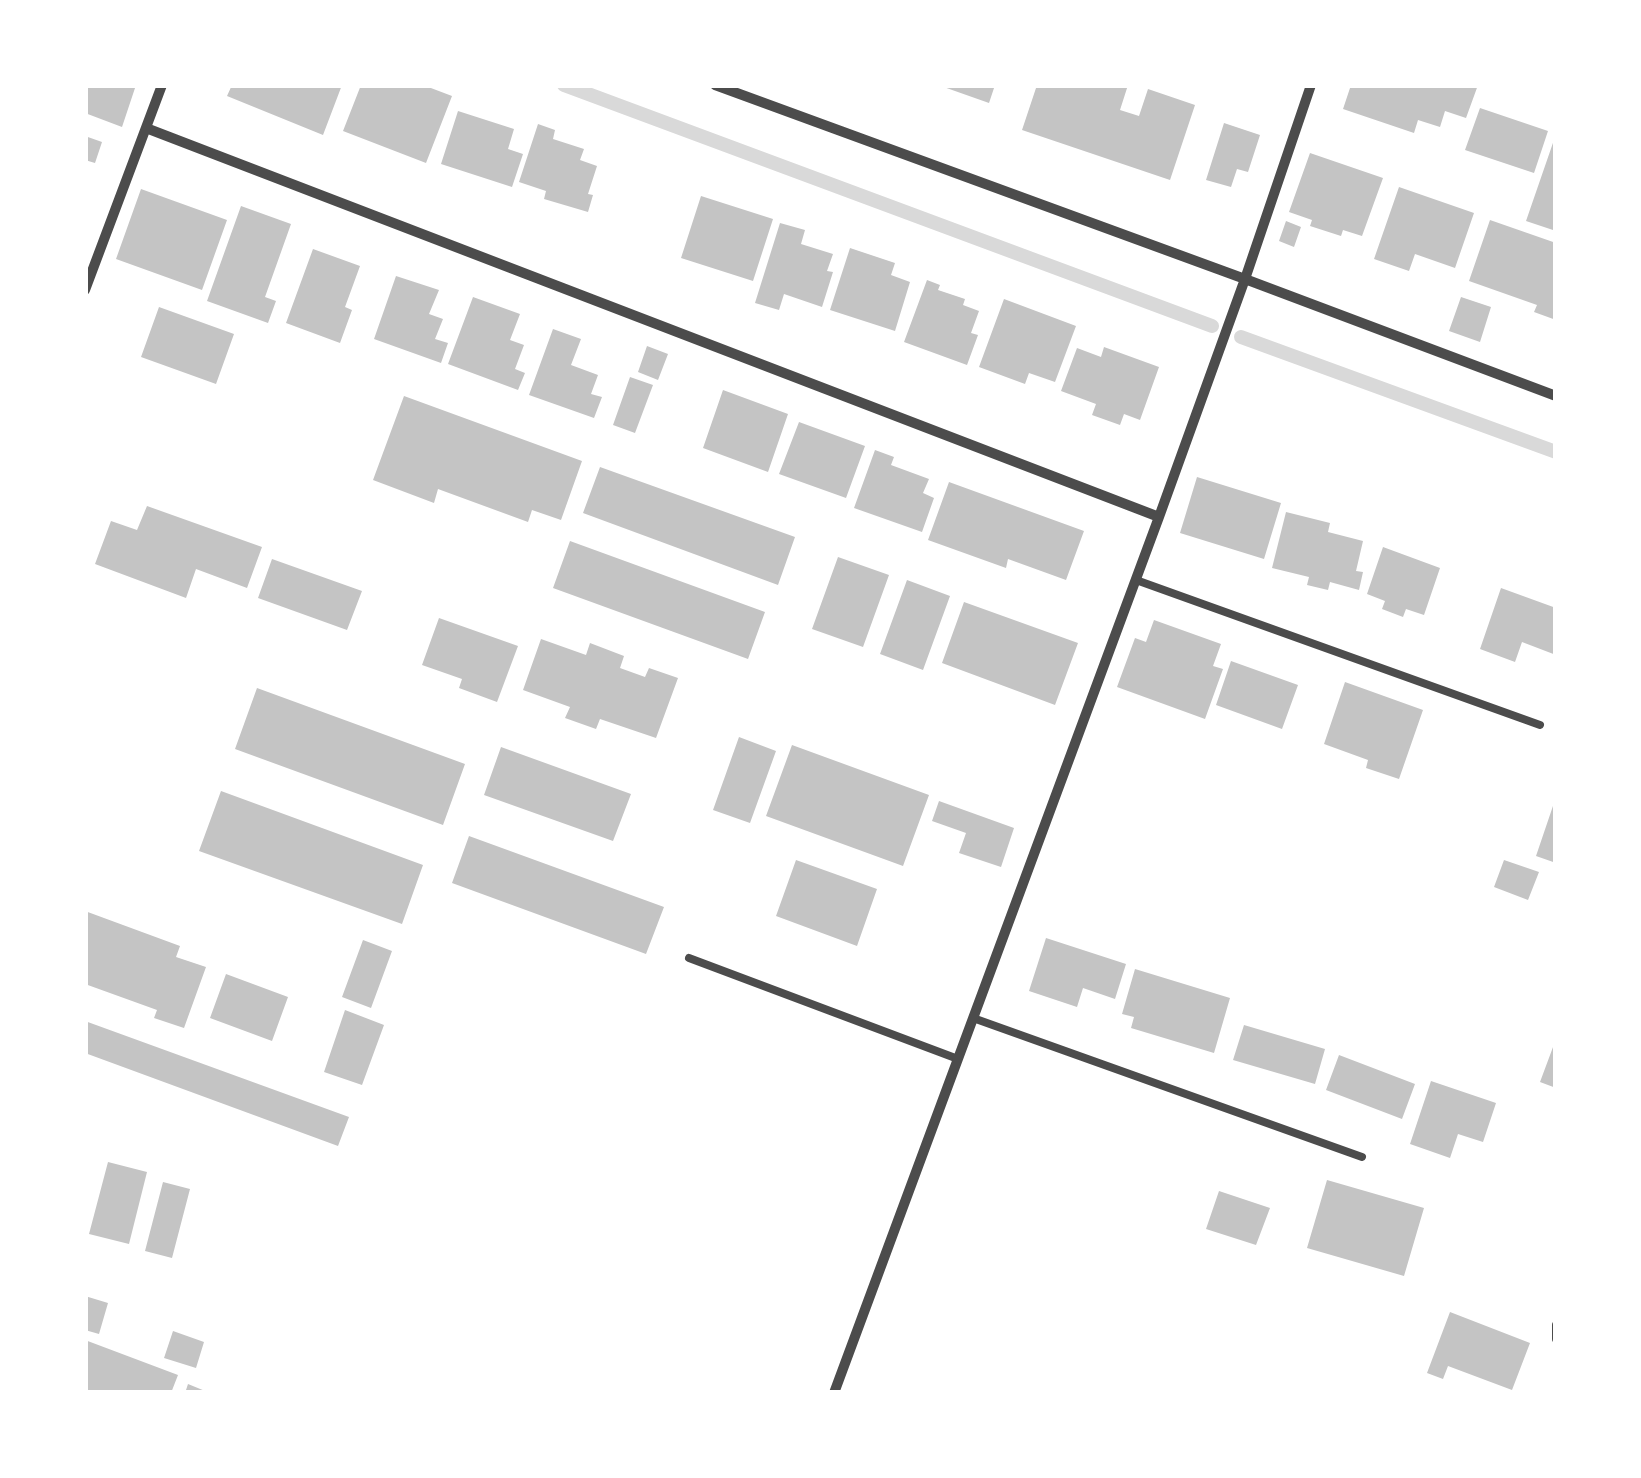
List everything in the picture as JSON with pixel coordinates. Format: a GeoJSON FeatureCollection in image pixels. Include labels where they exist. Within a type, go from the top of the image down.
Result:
{"type":"FeatureCollection","features":[{"type":"Feature","properties":{"kind":"street"},"geometry":{"type":"LineString","coordinates":[[85,290],[162,85]]}},
{"type":"Feature","properties":{"kind":"street"},"geometry":{"type":"LineString","coordinates":[[715,85],[1556,396]]}},
{"type":"Feature","properties":{"kind":"street"},"geometry":{"type":"LineString","coordinates":[[834,1393],[1159,518],[1312,85]]}},
{"type":"Feature","properties":{"kind":"street"},"geometry":{"type":"LineString","coordinates":[[146,128],[1159,518]]}},
{"type":"Feature","properties":{"kind":"lane"},"geometry":{"type":"LineString","coordinates":[[1136,580],[1540,725]]}},
{"type":"Feature","properties":{"kind":"lane"},"geometry":{"type":"LineString","coordinates":[[688,958],[958,1059]]}},
{"type":"Feature","properties":{"kind":"lane"},"geometry":{"type":"LineString","coordinates":[[973,1018],[1362,1157]]}},
{"type":"Feature","properties":{"kind":"lane"},"geometry":{"type":"LineString","coordinates":[[1556,1326],[1556,1340]]}},
{"type":"Feature","properties":{"kind":"building"},"geometry":{"type":"Polygon","coordinates":[[[85,85],[136,85],[122,127],[85,113],[85,85]]]}},
{"type":"Feature","properties":{"kind":"building"},"geometry":{"type":"Polygon","coordinates":[[[232,85],[342,85],[323,135],[227,96],[232,85]]]}},
{"type":"Feature","properties":{"kind":"building"},"geometry":{"type":"Polygon","coordinates":[[[361,85],[423,85],[452,96],[426,163],[343,131],[361,85]]]}},
{"type":"Feature","properties":{"kind":"building"},"geometry":{"type":"Polygon","coordinates":[[[938,85],[995,85],[989,103],[938,85]]]}},
{"type":"Feature","properties":{"kind":"building"},"geometry":{"type":"Polygon","coordinates":[[[1037,85],[1128,85],[1120,110],[1139,116],[1148,89],[1195,105],[1170,180],[1022,130],[1037,85]]]}},
{"type":"Feature","properties":{"kind":"building"},"geometry":{"type":"Polygon","coordinates":[[[1351,85],[1478,85],[1466,118],[1445,111],[1440,127],[1418,120],[1414,133],[1343,109],[1351,85]]]}},
{"type":"Feature","properties":{"kind":"building"},"geometry":{"type":"Polygon","coordinates":[[[1480,108],[1548,131],[1534,173],[1465,150],[1480,108]]]}},
{"type":"Feature","properties":{"kind":"building"},"geometry":{"type":"Polygon","coordinates":[[[458,111],[514,129],[508,149],[523,154],[512,187],[441,164],[458,111]]]}},
{"type":"Feature","properties":{"kind":"building"},"geometry":{"type":"Polygon","coordinates":[[[1224,123],[1260,135],[1248,172],[1237,169],[1231,187],[1206,180],[1224,123]]]}},
{"type":"Feature","properties":{"kind":"building"},"geometry":{"type":"Polygon","coordinates":[[[538,124],[555,130],[553,139],[584,149],[580,160],[597,166],[588,194],[593,195],[588,212],[544,199],[546,191],[519,182],[538,124]]]}},
{"type":"Feature","properties":{"kind":"building"},"geometry":{"type":"Polygon","coordinates":[[[85,136],[102,142],[95,163],[85,160],[85,136]]]}},
{"type":"Feature","properties":{"kind":"building"},"geometry":{"type":"Polygon","coordinates":[[[1556,137],[1556,231],[1526,221],[1556,137]]]}},
{"type":"Feature","properties":{"kind":"building"},"geometry":{"type":"Polygon","coordinates":[[[1310,153],[1383,178],[1362,236],[1343,230],[1341,236],[1310,226],[1312,220],[1289,212],[1310,153]]]}},
{"type":"Feature","properties":{"kind":"building"},"geometry":{"type":"Polygon","coordinates":[[[1399,187],[1474,213],[1455,268],[1415,254],[1409,271],[1374,259],[1399,187]]]}},
{"type":"Feature","properties":{"kind":"building"},"geometry":{"type":"Polygon","coordinates":[[[141,189],[227,220],[202,290],[116,259],[141,189]]]}},
{"type":"Feature","properties":{"kind":"building"},"geometry":{"type":"Polygon","coordinates":[[[701,196],[773,219],[753,281],[681,258],[701,196]]]}},
{"type":"Feature","properties":{"kind":"building"},"geometry":{"type":"Polygon","coordinates":[[[241,206],[291,224],[265,297],[276,301],[268,323],[207,301],[241,206]]]}},
{"type":"Feature","properties":{"kind":"building"},"geometry":{"type":"Polygon","coordinates":[[[1490,220],[1556,243],[1556,320],[1534,312],[1537,305],[1469,281],[1490,220]]]}},
{"type":"Feature","properties":{"kind":"building"},"geometry":{"type":"Polygon","coordinates":[[[1286,221],[1301,227],[1294,247],[1279,241],[1286,221]]]}},
{"type":"Feature","properties":{"kind":"building"},"geometry":{"type":"Polygon","coordinates":[[[780,223],[805,230],[801,244],[833,254],[827,271],[833,272],[822,307],[784,294],[779,310],[755,303],[780,223]]]}},
{"type":"Feature","properties":{"kind":"building"},"geometry":{"type":"Polygon","coordinates":[[[850,248],[895,263],[891,275],[910,282],[895,331],[830,310],[850,248]]]}},
{"type":"Feature","properties":{"kind":"building"},"geometry":{"type":"Polygon","coordinates":[[[313,249],[360,266],[345,307],[352,310],[340,343],[286,323],[313,249]]]}},
{"type":"Feature","properties":{"kind":"building"},"geometry":{"type":"Polygon","coordinates":[[[396,276],[439,290],[429,314],[443,319],[435,339],[448,343],[441,363],[374,339],[396,276]]]}},
{"type":"Feature","properties":{"kind":"building"},"geometry":{"type":"Polygon","coordinates":[[[927,280],[940,285],[938,290],[965,299],[963,305],[979,311],[971,333],[978,335],[967,365],[904,342],[927,280]]]}},
{"type":"Feature","properties":{"kind":"building"},"geometry":{"type":"Polygon","coordinates":[[[473,297],[520,314],[510,340],[524,345],[515,369],[525,373],[518,390],[448,364],[473,297]]]}},
{"type":"Feature","properties":{"kind":"building"},"geometry":{"type":"Polygon","coordinates":[[[1461,297],[1491,307],[1480,342],[1449,331],[1461,297]]]}},
{"type":"Feature","properties":{"kind":"building"},"geometry":{"type":"Polygon","coordinates":[[[1004,299],[1076,326],[1055,382],[1029,373],[1025,384],[979,367],[1004,299]]]}},
{"type":"Feature","properties":{"kind":"building"},"geometry":{"type":"Polygon","coordinates":[[[159,307],[234,334],[216,384],[141,357],[159,307]]]}},
{"type":"Feature","properties":{"kind":"building"},"geometry":{"type":"Polygon","coordinates":[[[553,329],[581,339],[571,365],[598,375],[591,394],[602,397],[594,418],[529,395],[553,329]]]}},
{"type":"Feature","properties":{"kind":"building"},"geometry":{"type":"Polygon","coordinates":[[[647,346],[668,354],[658,380],[638,372],[647,346]]]}},
{"type":"Feature","properties":{"kind":"building"},"geometry":{"type":"Polygon","coordinates":[[[1104,347],[1159,367],[1140,420],[1124,414],[1120,425],[1092,415],[1096,404],[1061,391],[1077,348],[1101,357],[1104,347]]]}},
{"type":"Feature","properties":{"kind":"building"},"geometry":{"type":"Polygon","coordinates":[[[630,377],[653,385],[635,433],[613,425],[630,377]]]}},
{"type":"Feature","properties":{"kind":"building"},"geometry":{"type":"Polygon","coordinates":[[[723,390],[788,414],[768,472],[703,448],[723,390]]]}},
{"type":"Feature","properties":{"kind":"building"},"geometry":{"type":"Polygon","coordinates":[[[404,396],[582,461],[561,520],[532,510],[528,522],[438,489],[434,503],[373,480],[404,396]]]}},
{"type":"Feature","properties":{"kind":"building"},"geometry":{"type":"Polygon","coordinates":[[[799,422],[865,446],[846,498],[779,474],[799,422]]]}},
{"type":"Feature","properties":{"kind":"building"},"geometry":{"type":"Polygon","coordinates":[[[875,450],[894,457],[891,465],[929,479],[923,493],[934,498],[922,532],[854,508],[875,450]]]}},
{"type":"Feature","properties":{"kind":"building"},"geometry":{"type":"Polygon","coordinates":[[[600,467],[795,537],[778,585],[583,513],[600,467]]]}},
{"type":"Feature","properties":{"kind":"building"},"geometry":{"type":"Polygon","coordinates":[[[1197,477],[1281,503],[1264,559],[1180,533],[1197,477]]]}},
{"type":"Feature","properties":{"kind":"building"},"geometry":{"type":"Polygon","coordinates":[[[949,482],[1084,531],[1066,580],[1008,559],[1006,568],[928,540],[949,482]]]}},
{"type":"Feature","properties":{"kind":"building"},"geometry":{"type":"Polygon","coordinates":[[[147,506],[262,547],[247,588],[196,569],[186,598],[95,564],[111,521],[137,530],[147,506]]]}},
{"type":"Feature","properties":{"kind":"building"},"geometry":{"type":"Polygon","coordinates":[[[1286,512],[1330,523],[1328,532],[1363,541],[1356,571],[1363,572],[1359,590],[1330,582],[1328,590],[1307,585],[1309,577],[1272,568],[1286,512]]]}},
{"type":"Feature","properties":{"kind":"building"},"geometry":{"type":"Polygon","coordinates":[[[570,541],[765,612],[748,659],[553,588],[570,541]]]}},
{"type":"Feature","properties":{"kind":"building"},"geometry":{"type":"Polygon","coordinates":[[[1383,547],[1440,568],[1424,615],[1406,609],[1403,617],[1382,609],[1385,601],[1367,594],[1383,547]]]}},
{"type":"Feature","properties":{"kind":"building"},"geometry":{"type":"Polygon","coordinates":[[[838,557],[889,575],[863,647],[812,629],[838,557]]]}},
{"type":"Feature","properties":{"kind":"building"},"geometry":{"type":"Polygon","coordinates":[[[272,559],[362,591],[347,630],[258,598],[272,559]]]}},
{"type":"Feature","properties":{"kind":"building"},"geometry":{"type":"Polygon","coordinates":[[[907,580],[950,596],[923,670],[880,654],[907,580]]]}},
{"type":"Feature","properties":{"kind":"building"},"geometry":{"type":"Polygon","coordinates":[[[1501,588],[1556,608],[1556,655],[1522,642],[1515,662],[1480,649],[1501,588]]]}},
{"type":"Feature","properties":{"kind":"building"},"geometry":{"type":"Polygon","coordinates":[[[964,602],[1078,643],[1055,705],[942,663],[964,602]]]}},
{"type":"Feature","properties":{"kind":"building"},"geometry":{"type":"Polygon","coordinates":[[[439,618],[518,646],[497,702],[459,688],[462,679],[422,665],[439,618]]]}},
{"type":"Feature","properties":{"kind":"building"},"geometry":{"type":"Polygon","coordinates":[[[1154,620],[1221,644],[1213,666],[1223,669],[1205,719],[1117,687],[1135,638],[1146,642],[1154,620]]]}},
{"type":"Feature","properties":{"kind":"building"},"geometry":{"type":"Polygon","coordinates":[[[541,639],[586,655],[590,643],[624,656],[620,668],[645,677],[649,668],[678,678],[656,738],[600,719],[596,729],[565,718],[570,707],[523,690],[541,639]]]}},
{"type":"Feature","properties":{"kind":"building"},"geometry":{"type":"Polygon","coordinates":[[[1231,661],[1298,685],[1282,729],[1216,705],[1231,661]]]}},
{"type":"Feature","properties":{"kind":"building"},"geometry":{"type":"Polygon","coordinates":[[[1345,682],[1423,710],[1399,779],[1366,768],[1368,760],[1324,744],[1345,682]]]}},
{"type":"Feature","properties":{"kind":"building"},"geometry":{"type":"Polygon","coordinates":[[[257,688],[465,764],[443,825],[235,749],[257,688]]]}},
{"type":"Feature","properties":{"kind":"building"},"geometry":{"type":"Polygon","coordinates":[[[739,737],[776,751],[750,823],[713,810],[739,737]]]}},
{"type":"Feature","properties":{"kind":"building"},"geometry":{"type":"Polygon","coordinates":[[[792,745],[929,795],[903,866],[766,816],[792,745]]]}},
{"type":"Feature","properties":{"kind":"building"},"geometry":{"type":"Polygon","coordinates":[[[501,747],[631,794],[613,841],[484,795],[501,747]]]}},
{"type":"Feature","properties":{"kind":"building"},"geometry":{"type":"Polygon","coordinates":[[[221,791],[423,865],[402,924],[199,851],[221,791]]]}},
{"type":"Feature","properties":{"kind":"building"},"geometry":{"type":"Polygon","coordinates":[[[1556,800],[1556,863],[1536,856],[1556,800]]]}},
{"type":"Feature","properties":{"kind":"building"},"geometry":{"type":"Polygon","coordinates":[[[939,801],[1014,828],[1001,867],[959,853],[966,833],[932,821],[939,801]]]}},
{"type":"Feature","properties":{"kind":"building"},"geometry":{"type":"Polygon","coordinates":[[[469,836],[664,907],[646,954],[452,883],[469,836]]]}},
{"type":"Feature","properties":{"kind":"building"},"geometry":{"type":"Polygon","coordinates":[[[796,860],[877,889],[857,946],[776,916],[796,860]]]}},
{"type":"Feature","properties":{"kind":"building"},"geometry":{"type":"Polygon","coordinates":[[[1504,860],[1539,872],[1528,900],[1494,887],[1504,860]]]}},
{"type":"Feature","properties":{"kind":"building"},"geometry":{"type":"Polygon","coordinates":[[[85,911],[180,946],[176,957],[206,967],[184,1028],[154,1018],[157,1010],[85,984],[85,911]]]}},
{"type":"Feature","properties":{"kind":"building"},"geometry":{"type":"Polygon","coordinates":[[[1046,938],[1126,964],[1115,999],[1083,988],[1077,1007],[1029,991],[1046,938]]]}},
{"type":"Feature","properties":{"kind":"building"},"geometry":{"type":"Polygon","coordinates":[[[363,940],[392,951],[371,1008],[342,997],[363,940]]]}},
{"type":"Feature","properties":{"kind":"building"},"geometry":{"type":"Polygon","coordinates":[[[1135,969],[1230,998],[1214,1053],[1131,1028],[1134,1017],[1122,1014],[1135,969]]]}},
{"type":"Feature","properties":{"kind":"building"},"geometry":{"type":"Polygon","coordinates":[[[226,974],[288,997],[272,1041],[210,1018],[226,974]]]}},
{"type":"Feature","properties":{"kind":"building"},"geometry":{"type":"Polygon","coordinates":[[[345,1010],[384,1025],[362,1085],[324,1072],[345,1010]]]}},
{"type":"Feature","properties":{"kind":"building"},"geometry":{"type":"Polygon","coordinates":[[[85,1021],[349,1117],[338,1146],[85,1053],[85,1021]]]}},
{"type":"Feature","properties":{"kind":"building"},"geometry":{"type":"Polygon","coordinates":[[[1244,1025],[1325,1049],[1315,1084],[1233,1060],[1244,1025]]]}},
{"type":"Feature","properties":{"kind":"building"},"geometry":{"type":"Polygon","coordinates":[[[1556,1039],[1556,1088],[1540,1082],[1556,1039]]]}},
{"type":"Feature","properties":{"kind":"building"},"geometry":{"type":"Polygon","coordinates":[[[1339,1055],[1415,1084],[1402,1119],[1326,1090],[1339,1055]]]}},
{"type":"Feature","properties":{"kind":"building"},"geometry":{"type":"Polygon","coordinates":[[[1431,1081],[1496,1103],[1483,1142],[1458,1134],[1450,1158],[1410,1144],[1431,1081]]]}},
{"type":"Feature","properties":{"kind":"building"},"geometry":{"type":"Polygon","coordinates":[[[108,1162],[147,1172],[129,1244],[89,1234],[108,1162]]]}},
{"type":"Feature","properties":{"kind":"building"},"geometry":{"type":"Polygon","coordinates":[[[1327,1180],[1424,1208],[1404,1276],[1307,1248],[1327,1180]]]}},
{"type":"Feature","properties":{"kind":"building"},"geometry":{"type":"Polygon","coordinates":[[[163,1182],[190,1189],[172,1258],[145,1251],[163,1182]]]}},
{"type":"Feature","properties":{"kind":"building"},"geometry":{"type":"Polygon","coordinates":[[[1219,1191],[1270,1208],[1256,1245],[1206,1229],[1219,1191]]]}},
{"type":"Feature","properties":{"kind":"building"},"geometry":{"type":"Polygon","coordinates":[[[85,1296],[108,1303],[99,1334],[85,1330],[85,1296]]]}},
{"type":"Feature","properties":{"kind":"building"},"geometry":{"type":"Polygon","coordinates":[[[1450,1312],[1530,1343],[1512,1390],[1448,1366],[1443,1379],[1427,1373],[1450,1312]]]}},
{"type":"Feature","properties":{"kind":"building"},"geometry":{"type":"Polygon","coordinates":[[[173,1331],[204,1342],[196,1368],[164,1358],[173,1331]]]}},
{"type":"Feature","properties":{"kind":"building"},"geometry":{"type":"Polygon","coordinates":[[[85,1340],[178,1375],[171,1393],[85,1392],[85,1340]]]}},
{"type":"Feature","properties":{"kind":"building"},"geometry":{"type":"Polygon","coordinates":[[[188,1384],[210,1393],[185,1393],[188,1384]]]}},
{"type":"Feature","properties":{"kind":"waterway"},"geometry":{"type":"LineString","coordinates":[[564,85],[1212,326]]}},
{"type":"Feature","properties":{"kind":"waterway"},"geometry":{"type":"LineString","coordinates":[[1241,337],[1556,452]]}}]}
